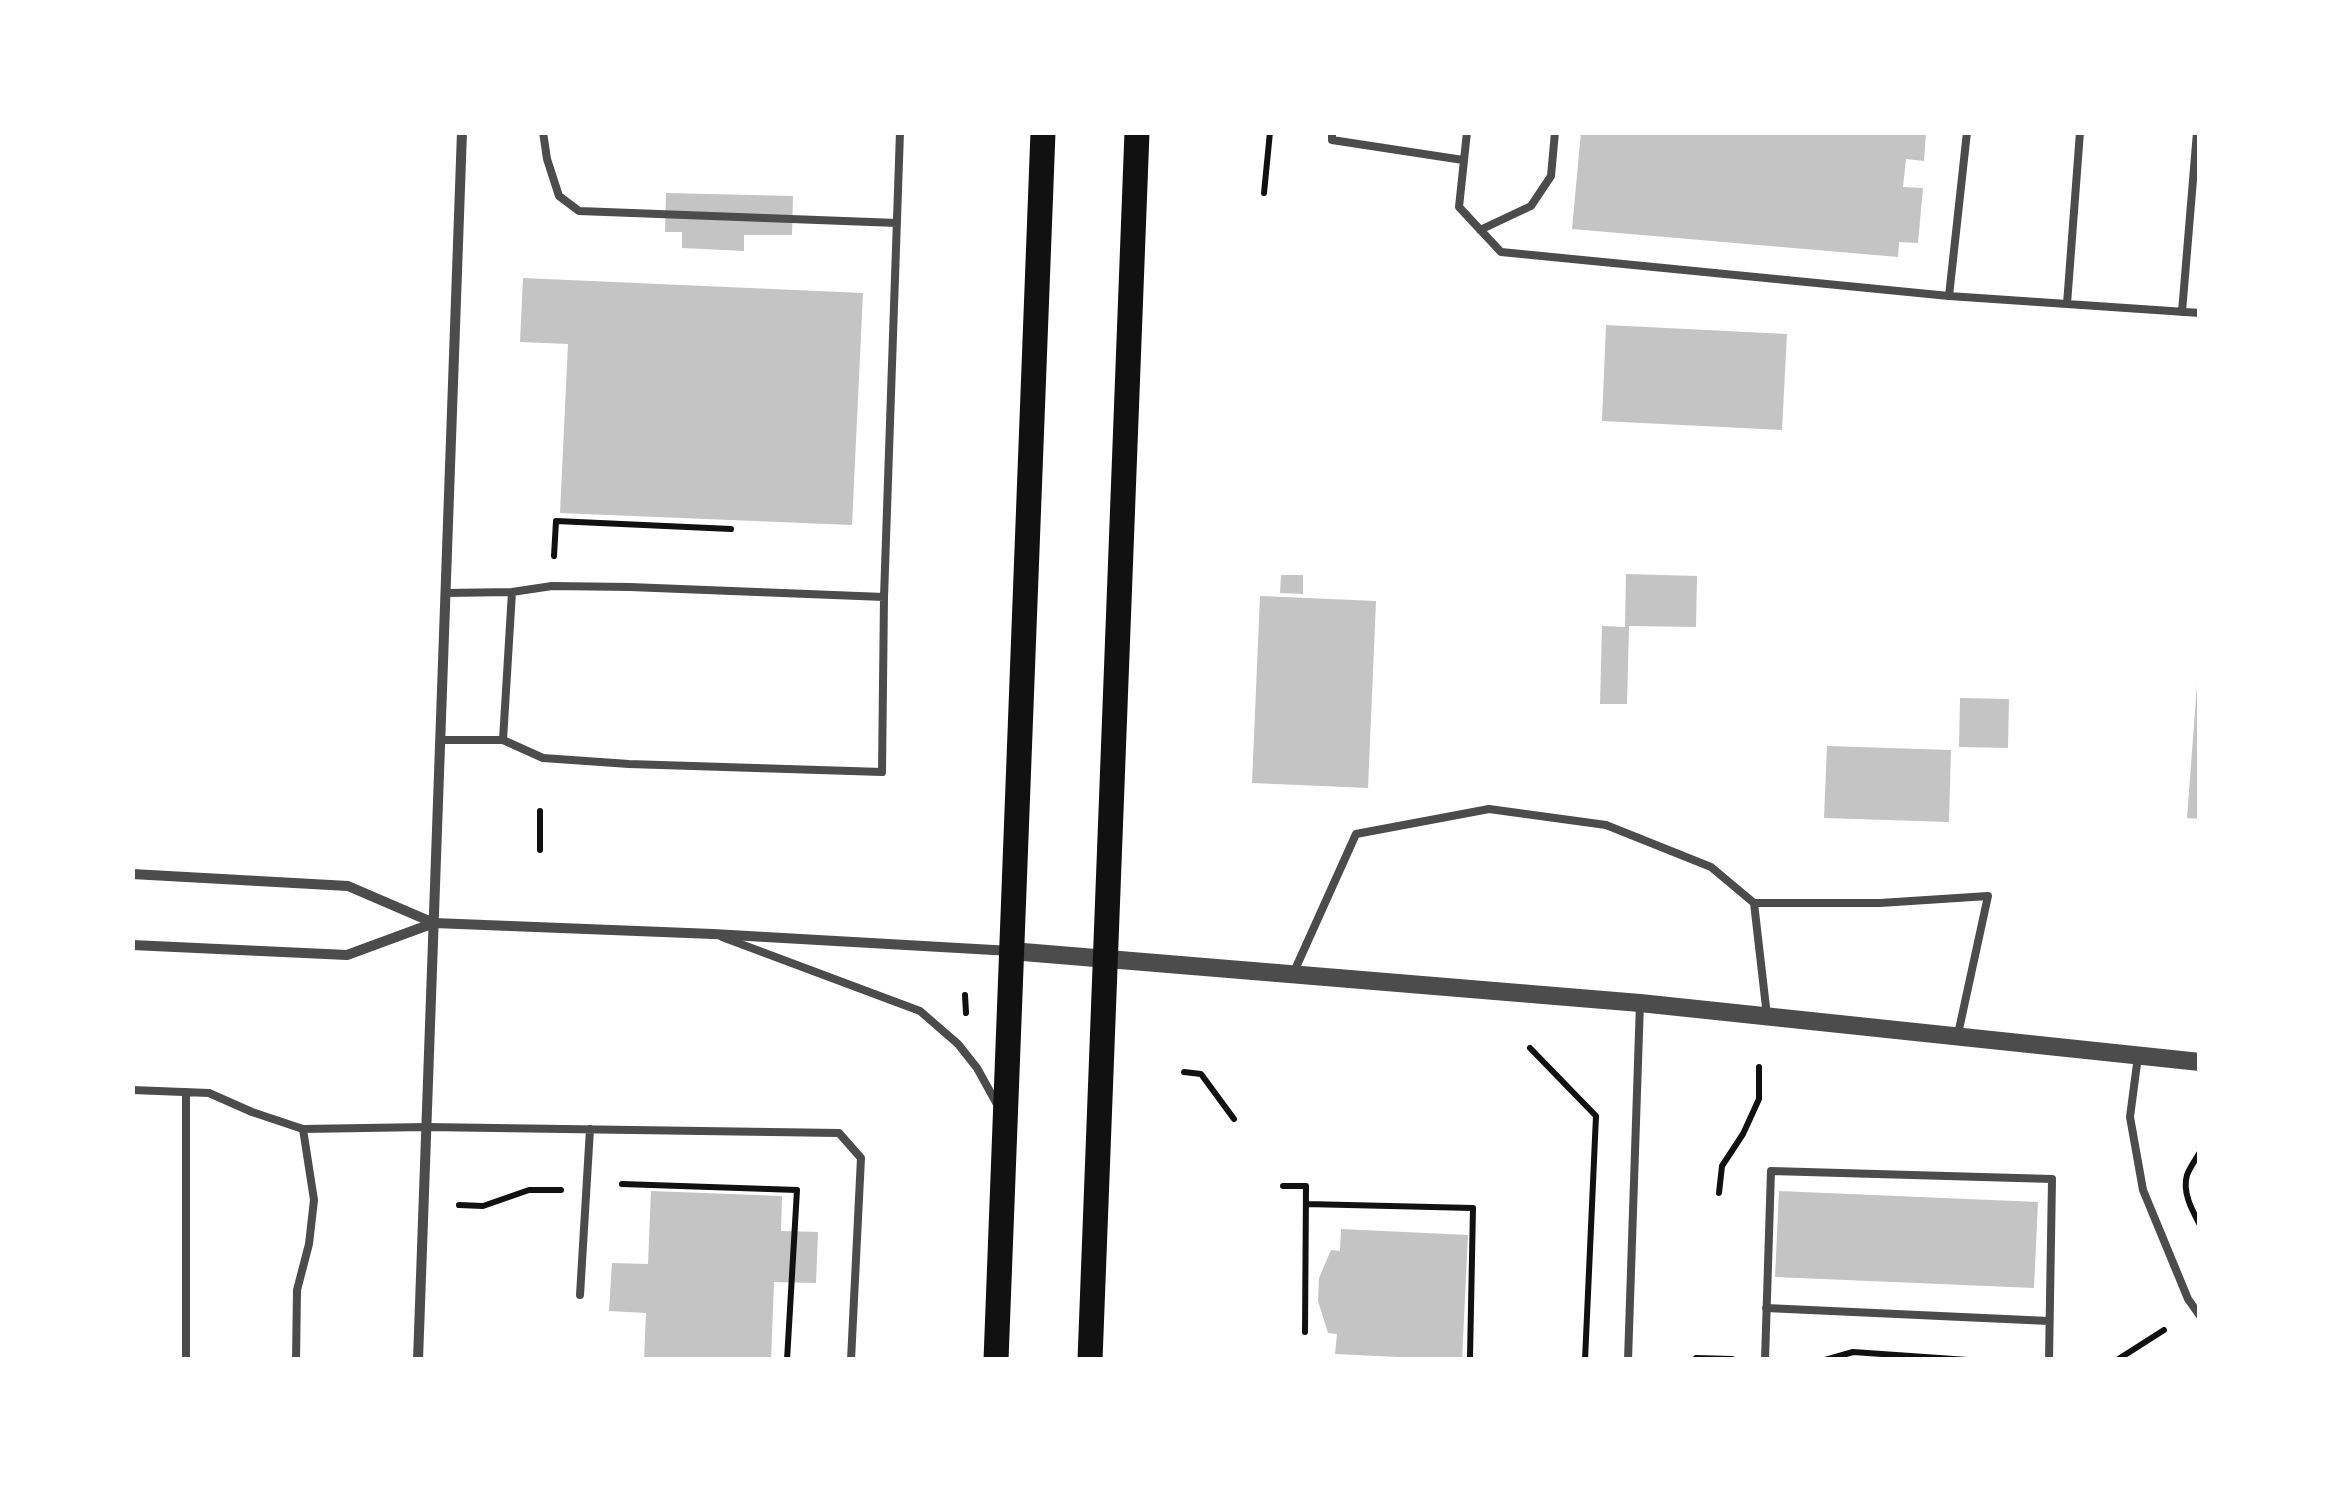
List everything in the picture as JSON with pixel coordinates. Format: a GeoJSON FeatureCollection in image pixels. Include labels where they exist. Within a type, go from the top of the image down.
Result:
{"type":"FeatureCollection","features":[{"type":"Feature","properties":{"kind":"main road"},"geometry":{"type":"LineString","coordinates":[[996,1360],[1043,132]]}},
{"type":"Feature","properties":{"kind":"main road"},"geometry":{"type":"LineString","coordinates":[[1090,1360],[1138,132]]}},
{"type":"Feature","properties":{"kind":"street"},"geometry":{"type":"LineString","coordinates":[[418,1360],[462,132]]}},
{"type":"Feature","properties":{"kind":"street"},"geometry":{"type":"LineString","coordinates":[[132,874],[348,886],[434,923],[713,934],[1108,958],[1640,1002],[2200,1062]]}},
{"type":"Feature","properties":{"kind":"street"},"geometry":{"type":"LineString","coordinates":[[132,945],[347,956],[434,923]]}},
{"type":"Feature","properties":{"kind":"lane"},"geometry":{"type":"LineString","coordinates":[[543,132],[559,196],[579,211],[897,223]]}},
{"type":"Feature","properties":{"kind":"lane"},"geometry":{"type":"LineString","coordinates":[[440,740],[502,740],[543,758],[882,772],[900,132]]}},
{"type":"Feature","properties":{"kind":"lane"},"geometry":{"type":"LineString","coordinates":[[1332,132],[1332,140],[1463,160]]}},
{"type":"Feature","properties":{"kind":"lane"},"geometry":{"type":"LineString","coordinates":[[1467,132],[1458,207],[1501,252],[1949,296],[2200,313]]}},
{"type":"Feature","properties":{"kind":"lane"},"geometry":{"type":"LineString","coordinates":[[1480,230],[1531,206],[1551,176],[1555,132]]}},
{"type":"Feature","properties":{"kind":"lane"},"geometry":{"type":"LineString","coordinates":[[1949,296],[1966,132]]}},
{"type":"Feature","properties":{"kind":"lane"},"geometry":{"type":"LineString","coordinates":[[2067,304],[2080,132]]}},
{"type":"Feature","properties":{"kind":"lane"},"geometry":{"type":"LineString","coordinates":[[2182,312],[2196,132]]}},
{"type":"Feature","properties":{"kind":"lane"},"geometry":{"type":"LineString","coordinates":[[446,593],[630,586],[884,597]]}},
{"type":"Feature","properties":{"kind":"lane"},"geometry":{"type":"LineString","coordinates":[[502,740],[512,592]]}},
{"type":"Feature","properties":{"kind":"lane"},"geometry":{"type":"LineString","coordinates":[[1293,974],[1356,834],[1490,809],[1606,824],[1711,867],[1754,903],[1880,903],[1988,896],[1958,1036]]}},
{"type":"Feature","properties":{"kind":"lane"},"geometry":{"type":"LineString","coordinates":[[1754,903],[1767,1016]]}},
{"type":"Feature","properties":{"kind":"lane"},"geometry":{"type":"LineString","coordinates":[[713,934],[920,1011],[958,1044],[977,1068],[1005,1118]]}},
{"type":"Feature","properties":{"kind":"lane"},"geometry":{"type":"LineString","coordinates":[[1628,1360],[1640,1002]]}},
{"type":"Feature","properties":{"kind":"lane"},"geometry":{"type":"LineString","coordinates":[[2138,1056],[2130,1117],[2142,1190],[2188,1300],[2200,1316]]}},
{"type":"Feature","properties":{"kind":"lane"},"geometry":{"type":"LineString","coordinates":[[132,1090],[209,1093],[303,1129],[426,1126],[839,1133],[861,1158],[851,1360]]}},
{"type":"Feature","properties":{"kind":"lane"},"geometry":{"type":"LineString","coordinates":[[186,1092],[186,1360]]}},
{"type":"Feature","properties":{"kind":"lane"},"geometry":{"type":"LineString","coordinates":[[296,1360],[297,1290],[310,1244],[314,1200],[303,1129]]}},
{"type":"Feature","properties":{"kind":"lane"},"geometry":{"type":"LineString","coordinates":[[580,1295],[590,1129]]}},
{"type":"Feature","properties":{"kind":"lane"},"geometry":{"type":"LineString","coordinates":[[1765,1360],[1771,1171],[2052,1179],[2049,1360]]}},
{"type":"Feature","properties":{"kind":"lane"},"geometry":{"type":"LineString","coordinates":[[1766,1308],[2050,1321]]}},
{"type":"Feature","properties":{"kind":"path"},"geometry":{"type":"LineString","coordinates":[[1264,194],[1270,132]]}},
{"type":"Feature","properties":{"kind":"path"},"geometry":{"type":"LineString","coordinates":[[554,556],[556,521],[731,529]]}},
{"type":"Feature","properties":{"kind":"path"},"geometry":{"type":"LineString","coordinates":[[540,811],[540,850]]}},
{"type":"Feature","properties":{"kind":"path"},"geometry":{"type":"LineString","coordinates":[[966,996],[966,1012]]}},
{"type":"Feature","properties":{"kind":"path"},"geometry":{"type":"LineString","coordinates":[[1530,1048],[1596,1116],[1585,1360]]}},
{"type":"Feature","properties":{"kind":"path"},"geometry":{"type":"LineString","coordinates":[[1719,1194],[1722,1166],[1743,1134],[1758,1099],[1759,1068]]}},
{"type":"Feature","properties":{"kind":"path"},"geometry":{"type":"LineString","coordinates":[[1184,1072],[1201,1074],[1234,1119]]}},
{"type":"Feature","properties":{"kind":"path"},"geometry":{"type":"LineString","coordinates":[[2200,1152],[2187,1175],[2186,1188],[2200,1225]]}},
{"type":"Feature","properties":{"kind":"path"},"geometry":{"type":"LineString","coordinates":[[622,1184],[797,1190],[787,1360]]}},
{"type":"Feature","properties":{"kind":"path"},"geometry":{"type":"LineString","coordinates":[[1283,1186],[1306,1186],[1304,1332]]}},
{"type":"Feature","properties":{"kind":"path"},"geometry":{"type":"LineString","coordinates":[[459,1205],[483,1206],[529,1190],[561,1190]]}},
{"type":"Feature","properties":{"kind":"path"},"geometry":{"type":"LineString","coordinates":[[1306,1204],[1473,1208],[1470,1357]]}},
{"type":"Feature","properties":{"kind":"path"},"geometry":{"type":"LineString","coordinates":[[2118,1360],[2164,1330]]}},
{"type":"Feature","properties":{"kind":"path"},"geometry":{"type":"LineString","coordinates":[[1826,1360],[1852,1352],[1968,1360]]}},
{"type":"Feature","properties":{"kind":"path"},"geometry":{"type":"LineString","coordinates":[[1696,1358],[1732,1359]]}},
{"type":"Feature","properties":{"kind":"building"},"geometry":{"type":"Polygon","coordinates":[[[1581,132],[1926,132],[1924,161],[1906,159],[1903,187],[1923,188],[1918,243],[1899,242],[1898,257],[1572,229],[1581,132]]]}},
{"type":"Feature","properties":{"kind":"building"},"geometry":{"type":"Polygon","coordinates":[[[666,193],[793,196],[792,235],[744,235],[744,251],[682,248],[682,232],[665,232],[666,193]]]}},
{"type":"Feature","properties":{"kind":"building"},"geometry":{"type":"Polygon","coordinates":[[[523,278],[863,293],[852,525],[560,513],[568,344],[520,342],[523,278]]]}},
{"type":"Feature","properties":{"kind":"building"},"geometry":{"type":"Polygon","coordinates":[[[1606,325],[1787,334],[1782,430],[1602,421],[1606,325]]]}},
{"type":"Feature","properties":{"kind":"building"},"geometry":{"type":"Polygon","coordinates":[[[1626,574],[1697,576],[1696,627],[1629,626],[1627,704],[1600,704],[1602,626],[1625,627],[1626,574]]]}},
{"type":"Feature","properties":{"kind":"building"},"geometry":{"type":"Polygon","coordinates":[[[1281,575],[1303,575],[1303,594],[1280,593],[1281,575]]]}},
{"type":"Feature","properties":{"kind":"building"},"geometry":{"type":"Polygon","coordinates":[[[1260,596],[1376,601],[1368,788],[1252,783],[1260,596]]]}},
{"type":"Feature","properties":{"kind":"building"},"geometry":{"type":"Polygon","coordinates":[[[2200,685],[2200,819],[2187,818],[2200,685]]]}},
{"type":"Feature","properties":{"kind":"building"},"geometry":{"type":"Polygon","coordinates":[[[1960,698],[2009,699],[2008,748],[1959,747],[1960,698]]]}},
{"type":"Feature","properties":{"kind":"building"},"geometry":{"type":"Polygon","coordinates":[[[1827,746],[1951,750],[1949,822],[1824,818],[1827,746]]]}},
{"type":"Feature","properties":{"kind":"building"},"geometry":{"type":"Polygon","coordinates":[[[651,1191],[782,1196],[781,1231],[818,1232],[816,1283],[774,1282],[771,1360],[644,1360],[646,1313],[609,1311],[612,1263],[648,1264],[651,1191]]]}},
{"type":"Feature","properties":{"kind":"building"},"geometry":{"type":"Polygon","coordinates":[[[1779,1191],[2038,1202],[2034,1288],[1775,1277],[1779,1191]]]}},
{"type":"Feature","properties":{"kind":"building"},"geometry":{"type":"Polygon","coordinates":[[[1341,1229],[1468,1235],[1462,1360],[1335,1354],[1337,1334],[1328,1333],[1318,1301],[1319,1278],[1331,1250],[1340,1251],[1341,1229]]]}}]}
